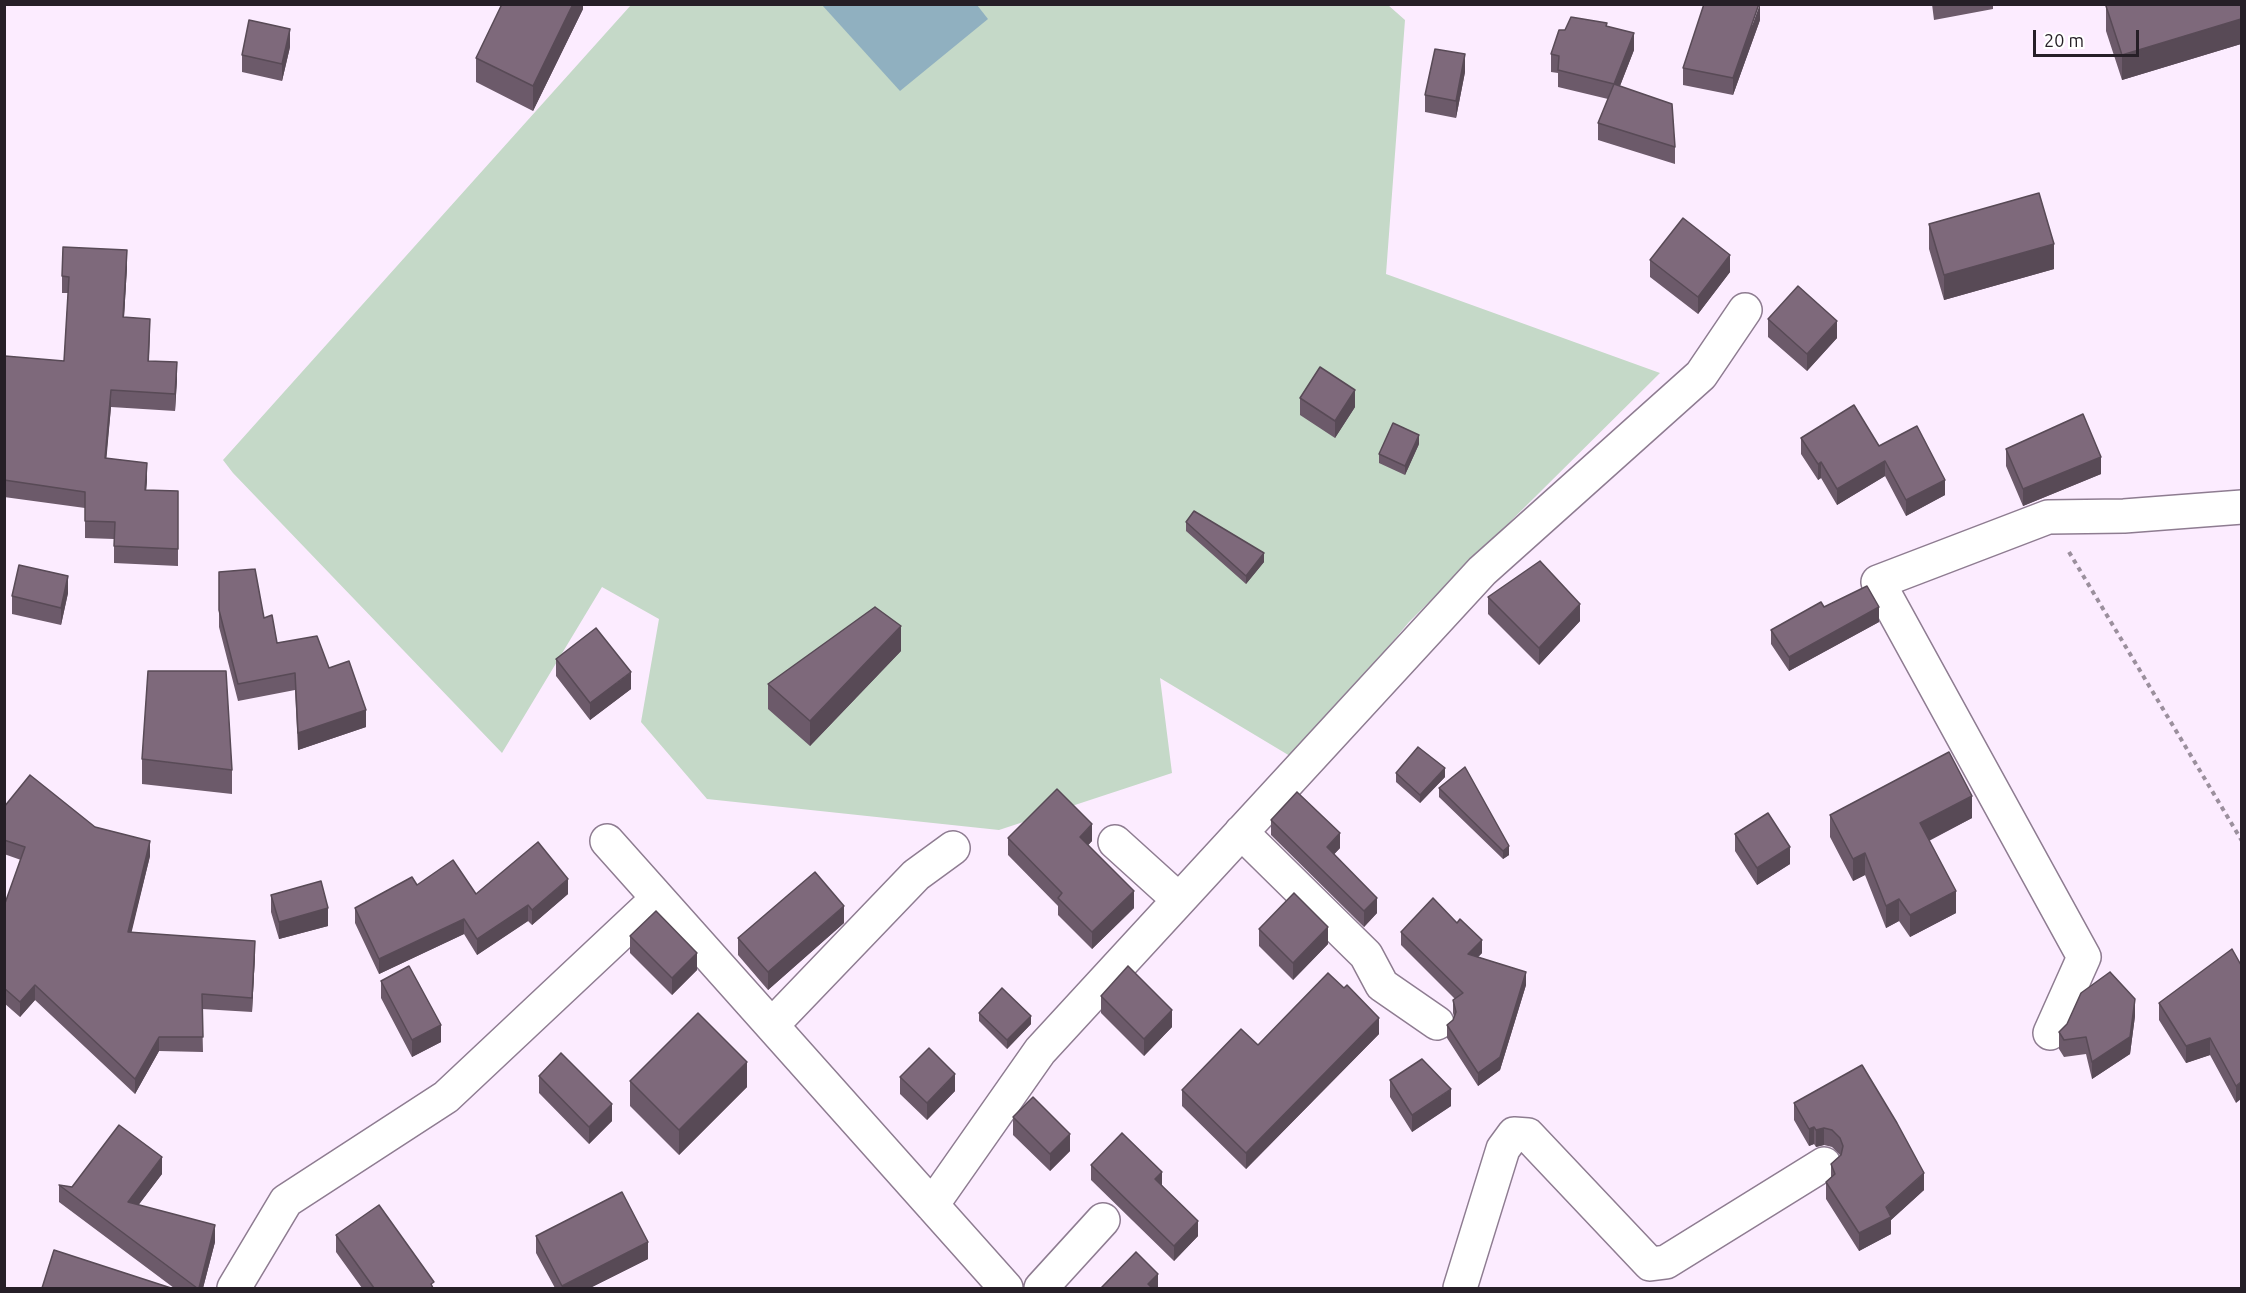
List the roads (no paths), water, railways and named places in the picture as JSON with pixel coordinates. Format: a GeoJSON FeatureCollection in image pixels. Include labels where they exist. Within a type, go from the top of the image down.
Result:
{"type":"FeatureCollection","features":[{"type":"Feature","properties":{"kind":"street"},"geometry":{"type":"LineString","coordinates":[[932,1205],[1040,1051],[1482,571],[1701,375],[1745,310]]}},
{"type":"Feature","properties":{"kind":"street"},"geometry":{"type":"LineString","coordinates":[[2050,1033],[2084,957],[1878,582],[2048,518],[2124,516],[2241,507]]}},
{"type":"Feature","properties":{"kind":"street"},"geometry":{"type":"LineString","coordinates":[[1241,832],[1366,955],[1382,984],[1437,1023]]}},
{"type":"Feature","properties":{"kind":"street"},"geometry":{"type":"LineString","coordinates":[[607,841],[1006,1288]]}},
{"type":"Feature","properties":{"kind":"street"},"geometry":{"type":"LineString","coordinates":[[1115,842],[1179,900]]}},
{"type":"Feature","properties":{"kind":"street"},"geometry":{"type":"LineString","coordinates":[[772,1025],[916,875],[953,849]]}},
{"type":"Feature","properties":{"kind":"street"},"geometry":{"type":"LineString","coordinates":[[234,1288],[286,1201],[446,1097],[658,898]]}},
{"type":"Feature","properties":{"kind":"street"},"geometry":{"type":"LineString","coordinates":[[1460,1288],[1503,1149],[1514,1134],[1528,1135],[1650,1264],[1666,1262],[1824,1164]]}},
{"type":"Feature","properties":{"kind":"street"},"geometry":{"type":"LineString","coordinates":[[1041,1288],[1103,1220]]}},
{"type":"Feature","properties":{"kind":"water"},"geometry":{"type":"Polygon","coordinates":[[[822,5],[977,5],[988,19],[900,91],[822,5]]]}}]}
